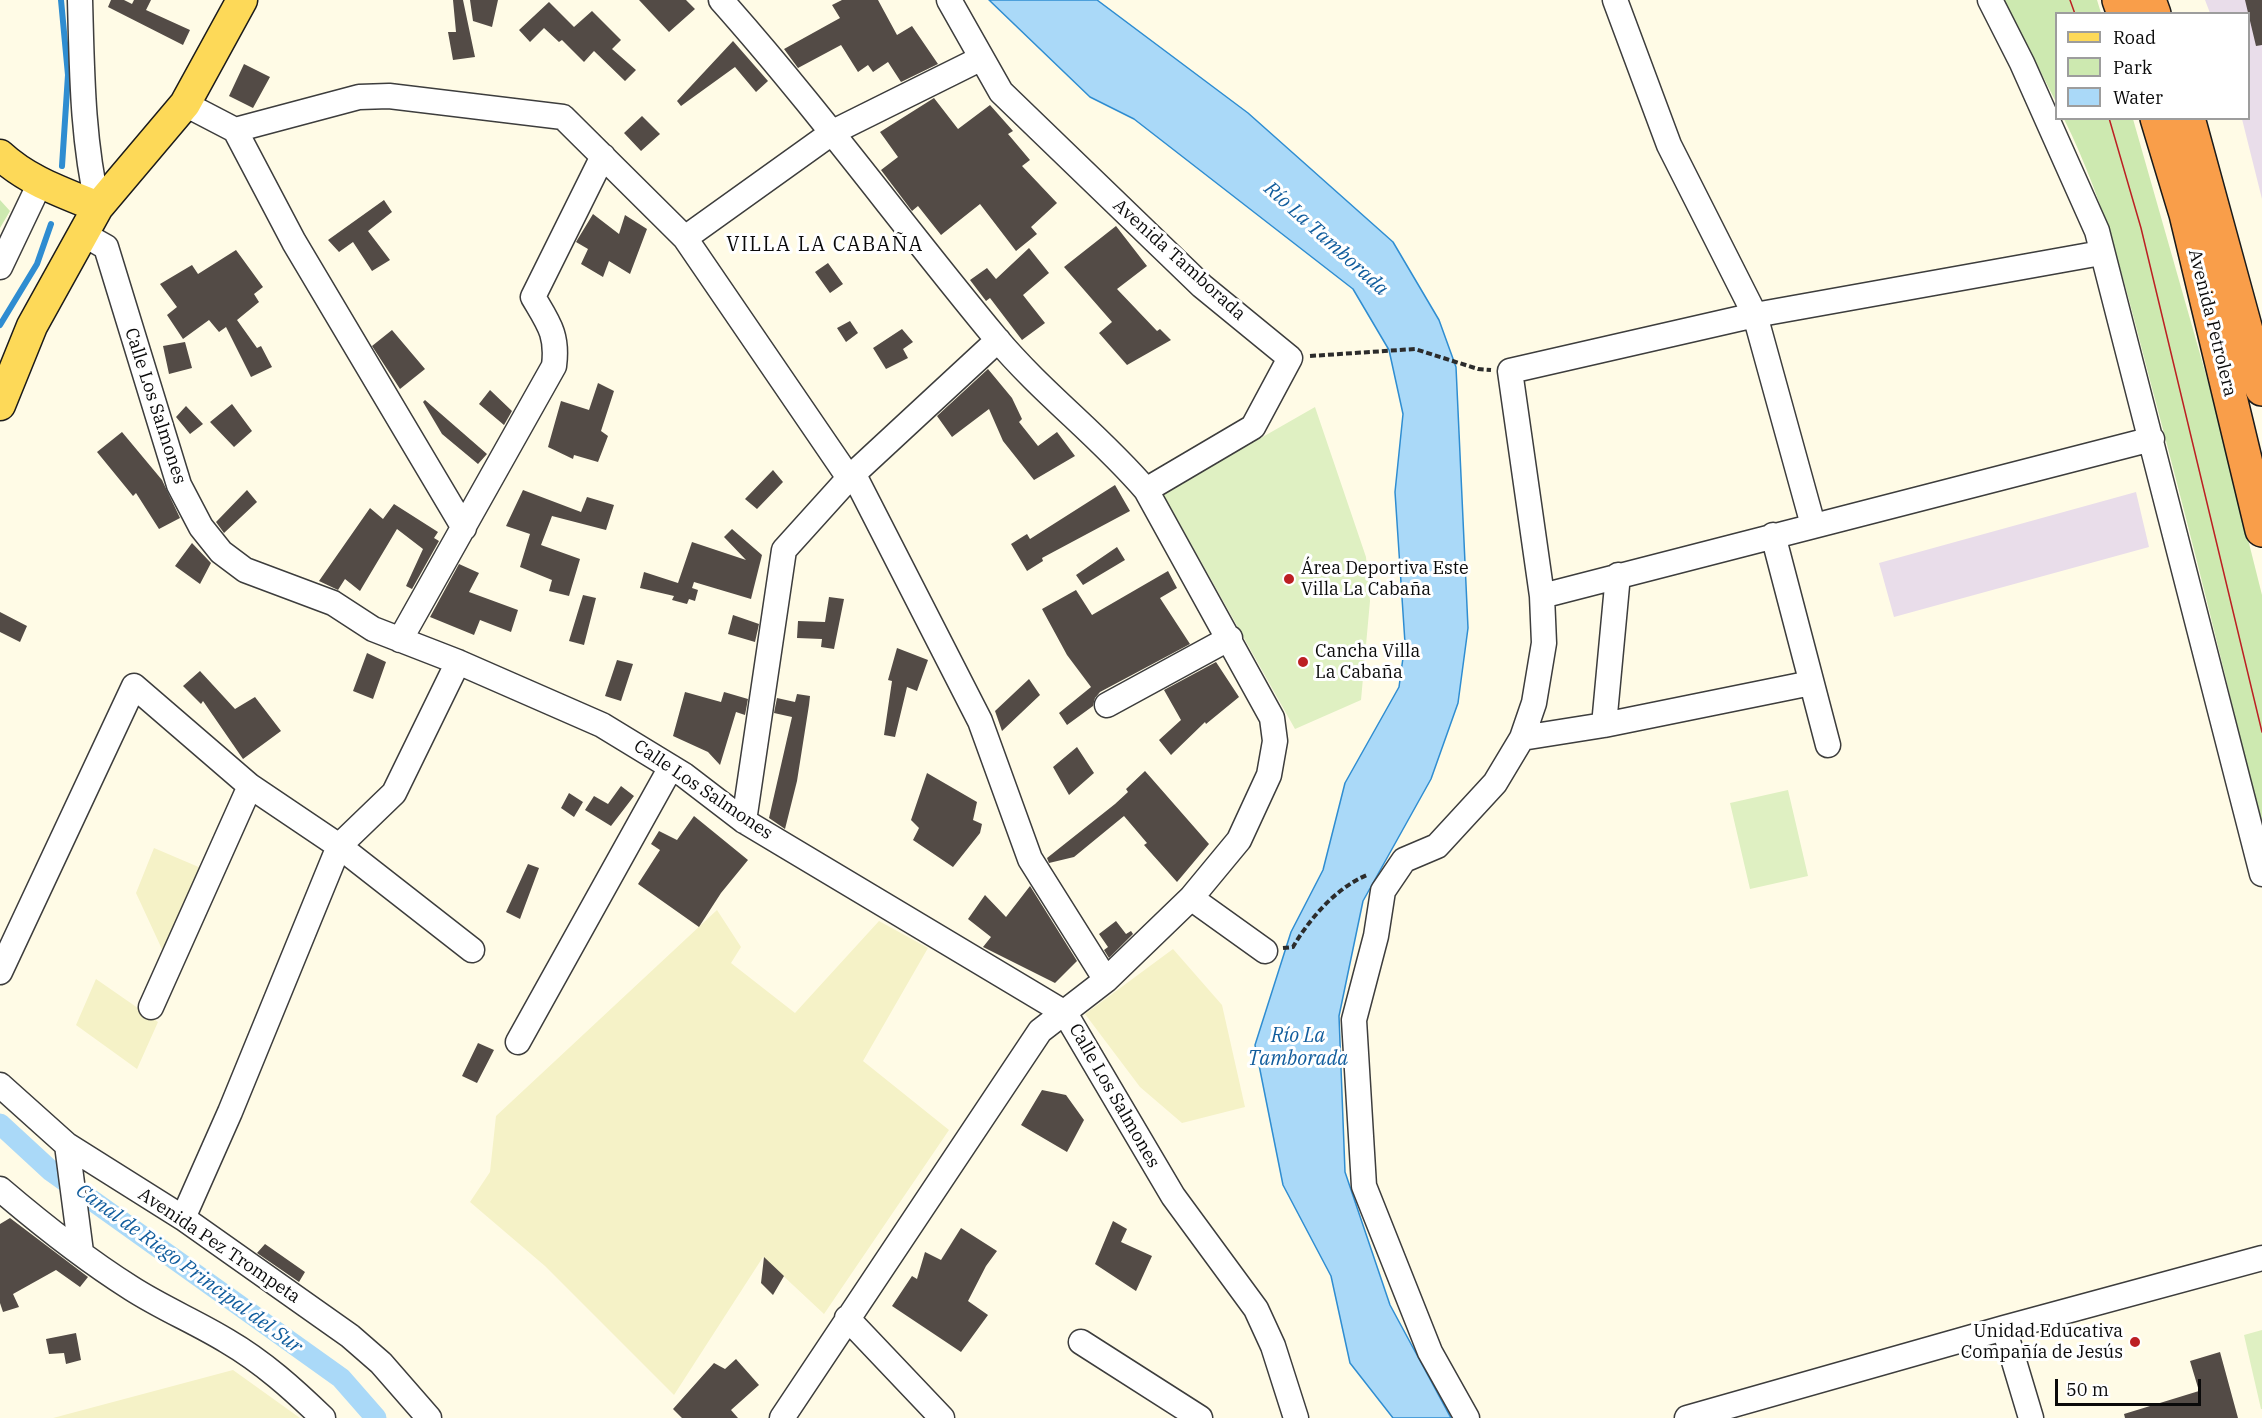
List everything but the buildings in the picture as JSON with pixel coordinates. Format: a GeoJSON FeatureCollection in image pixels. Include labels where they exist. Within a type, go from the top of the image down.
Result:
{"type":"FeatureCollection","features":[{"type":"Feature","properties":{"kind":"highway","name":"Avenida Petrolera"},"geometry":{"type":"LineString","coordinates":[[2158,120],[2186,214],[2262,530]]}},
{"type":"Feature","properties":{"kind":"highway","name":"Avenida Petrolera"},"geometry":{"type":"LineString","coordinates":[[2189,120],[2262,389]]}},
{"type":"Feature","properties":{"kind":"main road"},"geometry":{"type":"LineString","coordinates":[[1,397],[32,326],[98,207],[185,104],[242,0]]}},
{"type":"Feature","properties":{"kind":"main road"},"geometry":{"type":"LineString","coordinates":[[14,170],[98,207]]}},
{"type":"Feature","properties":{"kind":"street"},"geometry":{"type":"LineString","coordinates":[[80,0],[83,116],[88,164],[98,207]]}},
{"type":"Feature","properties":{"kind":"street"},"geometry":{"type":"LineString","coordinates":[[722,0],[833,132],[998,340],[1120,460],[1146,490],[1230,638],[1272,718],[1275,741],[1269,775],[1239,840],[1191,898],[1106,980],[1041,1031],[847,1317],[782,1418]]}},
{"type":"Feature","properties":{"kind":"street","name":"Avenida Tamborada"},"geometry":{"type":"LineString","coordinates":[[949,0],[980,59],[1001,92],[1202,286],[1290,358]]}},
{"type":"Feature","properties":{"kind":"street"},"geometry":{"type":"LineString","coordinates":[[1615,0],[1669,146],[1755,315],[1813,525]]}},
{"type":"Feature","properties":{"kind":"street"},"geometry":{"type":"LineString","coordinates":[[1990,0],[2022,63],[2097,231],[2262,874]]}},
{"type":"Feature","properties":{"kind":"street"},"geometry":{"type":"LineString","coordinates":[[685,238],[833,132],[980,59]]}},
{"type":"Feature","properties":{"kind":"street"},"geometry":{"type":"LineString","coordinates":[[235,130],[359,97],[389,96],[563,117],[603,156],[685,238],[852,476],[980,721],[1030,859],[1106,980]]}},
{"type":"Feature","properties":{"kind":"street"},"geometry":{"type":"LineString","coordinates":[[185,104],[235,130],[300,253],[464,528]]}},
{"type":"Feature","properties":{"kind":"street"},"geometry":{"type":"LineString","coordinates":[[400,640],[554,366],[556,350],[554,332],[533,297],[603,156]]}},
{"type":"Feature","properties":{"kind":"street"},"geometry":{"type":"LineString","coordinates":[[0,267],[14,170]]}},
{"type":"Feature","properties":{"kind":"street","name":"Calle Los Salmones"},"geometry":{"type":"LineString","coordinates":[[83,234],[106,247],[179,485],[201,527],[221,552],[245,570],[333,603],[373,629],[458,662],[602,724],[671,766],[744,821],[1065,1012],[1173,1196],[1256,1309],[1273,1346],[1296,1418]]}},
{"type":"Feature","properties":{"kind":"street"},"geometry":{"type":"LineString","coordinates":[[1467,1418],[1430,1352],[1364,1186],[1354,1020],[1376,936],[1383,891],[1404,860],[1437,846],[1495,783],[1522,738],[1534,704],[1544,643],[1542,596],[1510,371],[1755,315],[2101,253]]}},
{"type":"Feature","properties":{"kind":"street"},"geometry":{"type":"LineString","coordinates":[[744,821],[784,550],[852,476],[998,340]]}},
{"type":"Feature","properties":{"kind":"street"},"geometry":{"type":"LineString","coordinates":[[1146,490],[1253,427],[1290,358]]}},
{"type":"Feature","properties":{"kind":"street"},"geometry":{"type":"LineString","coordinates":[[1542,596],[2152,439]]}},
{"type":"Feature","properties":{"kind":"street"},"geometry":{"type":"LineString","coordinates":[[1773,536],[1828,745]]}},
{"type":"Feature","properties":{"kind":"street"},"geometry":{"type":"LineString","coordinates":[[1604,725],[1618,575]]}},
{"type":"Feature","properties":{"kind":"street"},"geometry":{"type":"LineString","coordinates":[[1107,705],[1230,638]]}},
{"type":"Feature","properties":{"kind":"street"},"geometry":{"type":"LineString","coordinates":[[183,1218],[230,1112],[339,846],[394,793],[458,662]]}},
{"type":"Feature","properties":{"kind":"street"},"geometry":{"type":"LineString","coordinates":[[1522,738],[1604,725],[1811,683]]}},
{"type":"Feature","properties":{"kind":"street"},"geometry":{"type":"LineString","coordinates":[[0,972],[134,686],[250,786],[339,846],[472,951]]}},
{"type":"Feature","properties":{"kind":"street"},"geometry":{"type":"LineString","coordinates":[[518,1042],[671,766]]}},
{"type":"Feature","properties":{"kind":"street"},"geometry":{"type":"LineString","coordinates":[[150,1006],[250,786]]}},
{"type":"Feature","properties":{"kind":"street"},"geometry":{"type":"LineString","coordinates":[[1191,898],[1265,951]]}},
{"type":"Feature","properties":{"kind":"street","name":"Avenida Pez Trompeta"},"geometry":{"type":"LineString","coordinates":[[0,1085],[67,1146],[183,1218],[350,1336],[381,1364],[429,1418]]}},
{"type":"Feature","properties":{"kind":"street"},"geometry":{"type":"LineString","coordinates":[[67,1146],[80,1246]]}},
{"type":"Feature","properties":{"kind":"street"},"geometry":{"type":"LineString","coordinates":[[0,1189],[80,1246],[132,1288],[227,1340],[258,1361],[295,1390],[322,1418]]}},
{"type":"Feature","properties":{"kind":"street"},"geometry":{"type":"LineString","coordinates":[[1687,1418],[2262,1258]]}},
{"type":"Feature","properties":{"kind":"street"},"geometry":{"type":"LineString","coordinates":[[847,1317],[942,1418]]}},
{"type":"Feature","properties":{"kind":"street"},"geometry":{"type":"LineString","coordinates":[[2004,1328],[2031,1418]]}},
{"type":"Feature","properties":{"kind":"street"},"geometry":{"type":"LineString","coordinates":[[1081,1342],[1200,1418]]}},
{"type":"Feature","properties":{"kind":"path"},"geometry":{"type":"LineString","coordinates":[[1290,358],[1415,350],[1478,369],[1510,371]]}},
{"type":"Feature","properties":{"kind":"path"},"geometry":{"type":"LineString","coordinates":[[1265,951],[1293,947],[1305,927],[1348,883],[1404,860]]}},
{"type":"Feature","properties":{"kind":"shaded area"},"geometry":{"type":"Polygon","coordinates":[[[2205,0],[2262,0],[2262,199],[2242,120],[2250,120],[2250,12],[2210,12],[2205,0]]]}},
{"type":"Feature","properties":{"kind":"shaded area"},"geometry":{"type":"Polygon","coordinates":[[[2136,492],[2149,547],[1894,617],[1879,563],[2136,492]]]}},
{"type":"Feature","properties":{"kind":"shaded area"},"geometry":{"type":"Polygon","coordinates":[[[154,848],[208,871],[167,960],[136,893],[154,848]]]}},
{"type":"Feature","properties":{"kind":"shaded area"},"geometry":{"type":"Polygon","coordinates":[[[717,910],[741,947],[731,963],[795,1013],[879,921],[928,948],[863,1061],[949,1130],[824,1314],[763,1257],[674,1395],[545,1266],[470,1202],[490,1172],[496,1116],[717,910]]]}},
{"type":"Feature","properties":{"kind":"shaded area"},"geometry":{"type":"Polygon","coordinates":[[[1173,949],[1222,1005],[1245,1107],[1182,1123],[1140,1087],[1085,1014],[1173,949]]]}},
{"type":"Feature","properties":{"kind":"shaded area"},"geometry":{"type":"Polygon","coordinates":[[[96,979],[158,1022],[137,1069],[76,1025],[96,979]]]}},
{"type":"Feature","properties":{"kind":"shaded area"},"geometry":{"type":"Polygon","coordinates":[[[233,1370],[300,1418],[53,1418],[233,1370]]]}},
{"type":"Feature","properties":{"kind":"green space"},"geometry":{"type":"Polygon","coordinates":[[[2004,0],[2097,0],[2101,12],[2055,12],[2055,100],[2004,0]]]}},
{"type":"Feature","properties":{"kind":"green space"},"geometry":{"type":"Polygon","coordinates":[[[2064,120],[2133,120],[2212,396],[2262,595],[2262,832],[2197,561],[2127,292],[2106,221],[2080,152],[2064,120]]]}},
{"type":"Feature","properties":{"kind":"green space"},"geometry":{"type":"Polygon","coordinates":[[[0,200],[10,211],[0,228],[0,200]]]}},
{"type":"Feature","properties":{"kind":"green space","name":"Área Deportiva Este Villa La Cabaña"},"geometry":{"type":"Polygon","coordinates":[[[1315,407],[1366,557],[1370,601],[1361,700],[1295,729],[1163,494],[1315,407]]]}},
{"type":"Feature","properties":{"kind":"green space"},"geometry":{"type":"Polygon","coordinates":[[[1788,790],[1808,876],[1750,889],[1730,803],[1788,790]]]}},
{"type":"Feature","properties":{"kind":"green space"},"geometry":{"type":"Polygon","coordinates":[[[2262,1330],[2262,1409],[2261,1409],[2244,1335],[2262,1330]]]}},
{"type":"Feature","properties":{"kind":"water","name":"Río La Tamborada"},"geometry":{"type":"Polygon","coordinates":[[[989,0],[1097,0],[1248,113],[1393,242],[1439,320],[1456,367],[1468,628],[1458,703],[1431,779],[1363,901],[1339,1016],[1345,1172],[1390,1305],[1451,1418],[1393,1418],[1350,1363],[1331,1276],[1283,1185],[1255,1045],[1291,932],[1323,870],[1345,783],[1399,687],[1405,643],[1395,492],[1403,414],[1389,350],[1353,289],[1134,119],[1090,97],[989,0]]]}},
{"type":"Feature","properties":{"kind":"waterway"},"geometry":{"type":"LineString","coordinates":[[61,0],[68,75],[62,166]]}},
{"type":"Feature","properties":{"kind":"waterway"},"geometry":{"type":"LineString","coordinates":[[0,325],[37,264],[51,224]]}},
{"type":"Feature","properties":{"kind":"waterway","name":"Canal de Riego Principal del Sur"},"geometry":{"type":"LineString","coordinates":[[0,1124],[51,1171],[341,1378],[376,1418]]}},
{"type":"Feature","properties":{"kind":"tram line"},"geometry":{"type":"LineString","coordinates":[[2070,0],[2074,12]]}},
{"type":"Feature","properties":{"kind":"tram line"},"geometry":{"type":"LineString","coordinates":[[2110,120],[2141,228],[2262,732]]}},
{"type":"Feature","properties":{"kind":"place","name":"Área Deportiva Este Villa La Cabaña"},"geometry":{"type":"Point","coordinates":[1289,579]}},
{"type":"Feature","properties":{"kind":"place","name":"Cancha Villa La Cabaña"},"geometry":{"type":"Point","coordinates":[1303,662]}},
{"type":"Feature","properties":{"kind":"place","name":"Unidad Educativa Compañía de Jesús"},"geometry":{"type":"Point","coordinates":[2135,1342]}},
{"type":"Feature","properties":{"kind":"district","name":"VILLA LA CABAÑA"},"geometry":{"type":"Point","coordinates":[825,245]}}]}
